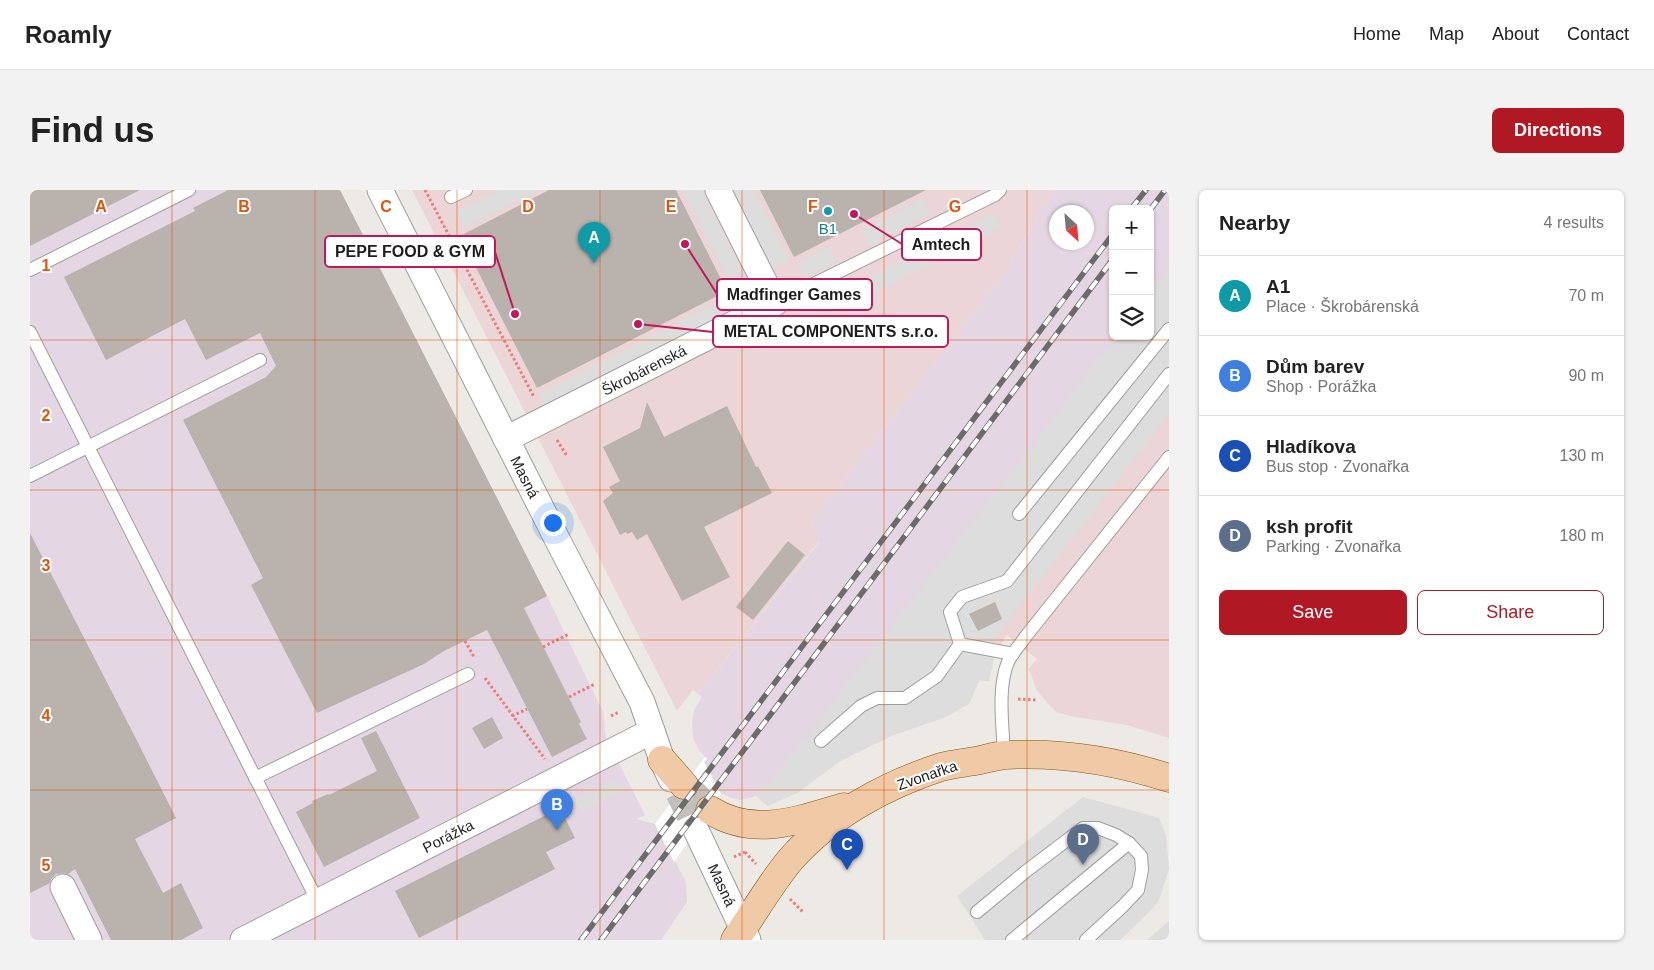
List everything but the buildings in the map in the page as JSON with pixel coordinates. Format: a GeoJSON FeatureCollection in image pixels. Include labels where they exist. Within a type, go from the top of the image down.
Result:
{"type":"FeatureCollection","features":[{"type":"Feature","properties":{"kind":"main road","name":"Zvonařka"},"geometry":{"type":"LineString","coordinates":[[742,936],[773,882],[792,859],[821,831],[864,800],[902,782],[943,767],[1004,755],[1050,756],[1102,761],[1126,765],[1169,778]]}},
{"type":"Feature","properties":{"kind":"main road"},"geometry":{"type":"LineString","coordinates":[[662,760],[681,789]]}},
{"type":"Feature","properties":{"kind":"main road"},"geometry":{"type":"LineString","coordinates":[[703,820],[728,820],[739,823],[773,825],[792,822],[864,800]]}},
{"type":"Feature","properties":{"kind":"street","name":"Masná"},"geometry":{"type":"LineString","coordinates":[[380,190],[506,440],[642,702],[662,760]]}},
{"type":"Feature","properties":{"kind":"street"},"geometry":{"type":"LineString","coordinates":[[718,190],[775,303]]}},
{"type":"Feature","properties":{"kind":"street","name":"Škrobárenská"},"geometry":{"type":"LineString","coordinates":[[506,440],[775,303]]}},
{"type":"Feature","properties":{"kind":"street","name":"Porážka"},"geometry":{"type":"LineString","coordinates":[[243,940],[652,731]]}},
{"type":"Feature","properties":{"kind":"street","name":"Masná"},"geometry":{"type":"LineString","coordinates":[[703,820],[742,936]]}},
{"type":"Feature","properties":{"kind":"street"},"geometry":{"type":"LineString","coordinates":[[63,887],[89,940]]}},
{"type":"Feature","properties":{"kind":"lane"},"geometry":{"type":"LineString","coordinates":[[30,270],[189,190]]}},
{"type":"Feature","properties":{"kind":"lane"},"geometry":{"type":"LineString","coordinates":[[451,198],[466,190]]}},
{"type":"Feature","properties":{"kind":"lane"},"geometry":{"type":"LineString","coordinates":[[775,303],[995,195],[1000,190]]}},
{"type":"Feature","properties":{"kind":"lane"},"geometry":{"type":"LineString","coordinates":[[1019,514],[1169,329]]}},
{"type":"Feature","properties":{"kind":"lane"},"geometry":{"type":"LineString","coordinates":[[30,332],[318,902]]}},
{"type":"Feature","properties":{"kind":"lane"},"geometry":{"type":"LineString","coordinates":[[30,476],[260,360]]}},
{"type":"Feature","properties":{"kind":"lane"},"geometry":{"type":"LineString","coordinates":[[960,644],[950,612],[962,597],[1007,581],[1169,374]]}},
{"type":"Feature","properties":{"kind":"lane"},"geometry":{"type":"LineString","coordinates":[[1004,755],[1002,685],[1008,663],[1013,654],[1169,458]]}},
{"type":"Feature","properties":{"kind":"lane"},"geometry":{"type":"LineString","coordinates":[[960,644],[1013,654]]}},
{"type":"Feature","properties":{"kind":"lane"},"geometry":{"type":"LineString","coordinates":[[821,741],[861,706],[877,698],[905,698],[937,676],[960,644]]}},
{"type":"Feature","properties":{"kind":"lane"},"geometry":{"type":"LineString","coordinates":[[255,778],[468,674]]}},
{"type":"Feature","properties":{"kind":"lane"},"geometry":{"type":"LineString","coordinates":[[977,912],[1025,872],[1083,828],[1098,828],[1116,835],[1129,843],[1141,856],[1142,870],[1138,890],[1086,940]]}},
{"type":"Feature","properties":{"kind":"lane"},"geometry":{"type":"LineString","coordinates":[[1012,940],[1129,843]]}},
{"type":"Feature","properties":{"kind":"path"},"geometry":{"type":"LineString","coordinates":[[425,190],[532,394]]}},
{"type":"Feature","properties":{"kind":"path"},"geometry":{"type":"LineString","coordinates":[[543,647],[569,634]]}},
{"type":"Feature","properties":{"kind":"path"},"geometry":{"type":"LineString","coordinates":[[465,641],[476,662]]}},
{"type":"Feature","properties":{"kind":"path"},"geometry":{"type":"LineString","coordinates":[[484,676],[547,762]]}},
{"type":"Feature","properties":{"kind":"path"},"geometry":{"type":"LineString","coordinates":[[569,697],[595,684]]}},
{"type":"Feature","properties":{"kind":"path"},"geometry":{"type":"LineString","coordinates":[[512,716],[527,709]]}},
{"type":"Feature","properties":{"kind":"shaded area"},"geometry":{"type":"Polygon","coordinates":[[[30,190],[340,190],[547,596],[603,712],[606,738],[645,815],[636,819],[655,824],[686,882],[687,902],[661,940],[30,940],[30,190]]]}},
{"type":"Feature","properties":{"kind":"shaded area"},"geometry":{"type":"Polygon","coordinates":[[[412,190],[1056,190],[1049,197],[1006,271],[812,522],[819,541],[698,694],[693,690],[677,711],[412,190]]]}},
{"type":"Feature","properties":{"kind":"shaded area"},"geometry":{"type":"Polygon","coordinates":[[[500,190],[540,190],[465,228],[457,211],[500,190]]]}},
{"type":"Feature","properties":{"kind":"shaded area"},"geometry":{"type":"Polygon","coordinates":[[[682,190],[701,190],[747,281],[732,288],[682,190]]]}},
{"type":"Feature","properties":{"kind":"shaded area"},"geometry":{"type":"Polygon","coordinates":[[[734,190],[754,190],[789,260],[773,268],[734,190]]]}},
{"type":"Feature","properties":{"kind":"shaded area"},"geometry":{"type":"Polygon","coordinates":[[[1056,190],[1169,190],[1169,269],[1154,288],[1154,205],[1109,205],[1109,340],[1114,340],[823,714],[820,721],[756,796],[741,800],[721,794],[704,762],[706,758],[699,750],[693,738],[694,710],[702,697],[698,694],[819,542],[812,522],[1006,271],[1049,197],[1056,190]]]}},
{"type":"Feature","properties":{"kind":"shaded area"},"geometry":{"type":"Polygon","coordinates":[[[923,198],[931,214],[869,246],[861,230],[923,198]]]}},
{"type":"Feature","properties":{"kind":"shaded area"},"geometry":{"type":"Polygon","coordinates":[[[994,213],[1002,227],[782,340],[774,325],[994,213]]]}},
{"type":"Feature","properties":{"kind":"shaded area"},"geometry":{"type":"Polygon","coordinates":[[[829,246],[837,262],[805,278],[797,262],[829,246]]]}},
{"type":"Feature","properties":{"kind":"shaded area"},"geometry":{"type":"Polygon","coordinates":[[[1169,269],[1169,738],[1127,725],[1056,712],[1037,691],[1028,670],[1037,659],[1007,635],[995,653],[989,681],[979,681],[969,704],[943,718],[893,735],[840,761],[797,793],[768,806],[756,796],[1114,340],[1154,340],[1154,288],[1169,269]]]}},
{"type":"Feature","properties":{"kind":"shaded area"},"geometry":{"type":"Polygon","coordinates":[[[1169,269],[1169,415],[995,638],[993,641],[995,644],[1001,644],[995,653],[989,681],[979,681],[969,704],[943,718],[893,735],[840,761],[797,793],[768,806],[756,796],[820,721],[823,714],[1114,340],[1154,340],[1154,288],[1169,269]]]}},
{"type":"Feature","properties":{"kind":"shaded area"},"geometry":{"type":"Polygon","coordinates":[[[730,296],[738,312],[548,409],[540,393],[730,296]]]}},
{"type":"Feature","properties":{"kind":"shaded area"},"geometry":{"type":"Polygon","coordinates":[[[614,780],[626,789],[584,811],[570,802],[614,780]]]}},
{"type":"Feature","properties":{"kind":"shaded area"},"geometry":{"type":"Polygon","coordinates":[[[1083,797],[1159,818],[1166,836],[1169,869],[1159,900],[1120,940],[985,940],[957,896],[1083,797]]]}},
{"type":"Feature","properties":{"kind":"shaded area"},"geometry":{"type":"Polygon","coordinates":[[[1169,921],[1169,940],[1147,940],[1169,921]]]}},
{"type":"Feature","properties":{"kind":"pier"},"geometry":{"type":"Polygon","coordinates":[[[705,757],[707,759],[704,762],[721,794],[674,862],[655,824],[705,757]]]}},
{"type":"Feature","properties":{"kind":"tunnel"},"geometry":{"type":"LineString","coordinates":[[684,785],[710,810]]}},
{"type":"Feature","properties":{"kind":"tunnel"},"geometry":{"type":"LineString","coordinates":[[678,793],[696,830]]}},
{"type":"Feature","properties":{"kind":"railway"},"geometry":{"type":"LineString","coordinates":[[1134,205],[1146,190]]}},
{"type":"Feature","properties":{"kind":"railway"},"geometry":{"type":"LineString","coordinates":[[1154,205],[1165,190]]}},
{"type":"Feature","properties":{"kind":"railway"},"geometry":{"type":"LineString","coordinates":[[581,940],[1109,239]]}},
{"type":"Feature","properties":{"kind":"railway"},"geometry":{"type":"LineString","coordinates":[[601,940],[1109,264]]}},
{"type":"Feature","properties":{"kind":"place","name":"B1"},"geometry":{"type":"Point","coordinates":[828,211]}},
{"type":"Feature","properties":{"kind":"place","name":"Amtech"},"geometry":{"type":"Point","coordinates":[854,214]}},
{"type":"Feature","properties":{"kind":"place","name":"Madfinger Games"},"geometry":{"type":"Point","coordinates":[685,244]}},
{"type":"Feature","properties":{"kind":"place","name":"A1"},"geometry":{"type":"Point","coordinates":[594,263]}},
{"type":"Feature","properties":{"kind":"place","name":"PEPE FOOD & GYM"},"geometry":{"type":"Point","coordinates":[515,314]}},
{"type":"Feature","properties":{"kind":"place","name":"METAL COMPONENTS s.r.o."},"geometry":{"type":"Point","coordinates":[638,324]}},
{"type":"Feature","properties":{"kind":"place","name":"Dům barev"},"geometry":{"type":"Point","coordinates":[557,830]}},
{"type":"Feature","properties":{"kind":"place","name":"ksh profit"},"geometry":{"type":"Point","coordinates":[1083,865]}},
{"type":"Feature","properties":{"kind":"place","name":"Hladíkova"},"geometry":{"type":"Point","coordinates":[847,870]}}]}
